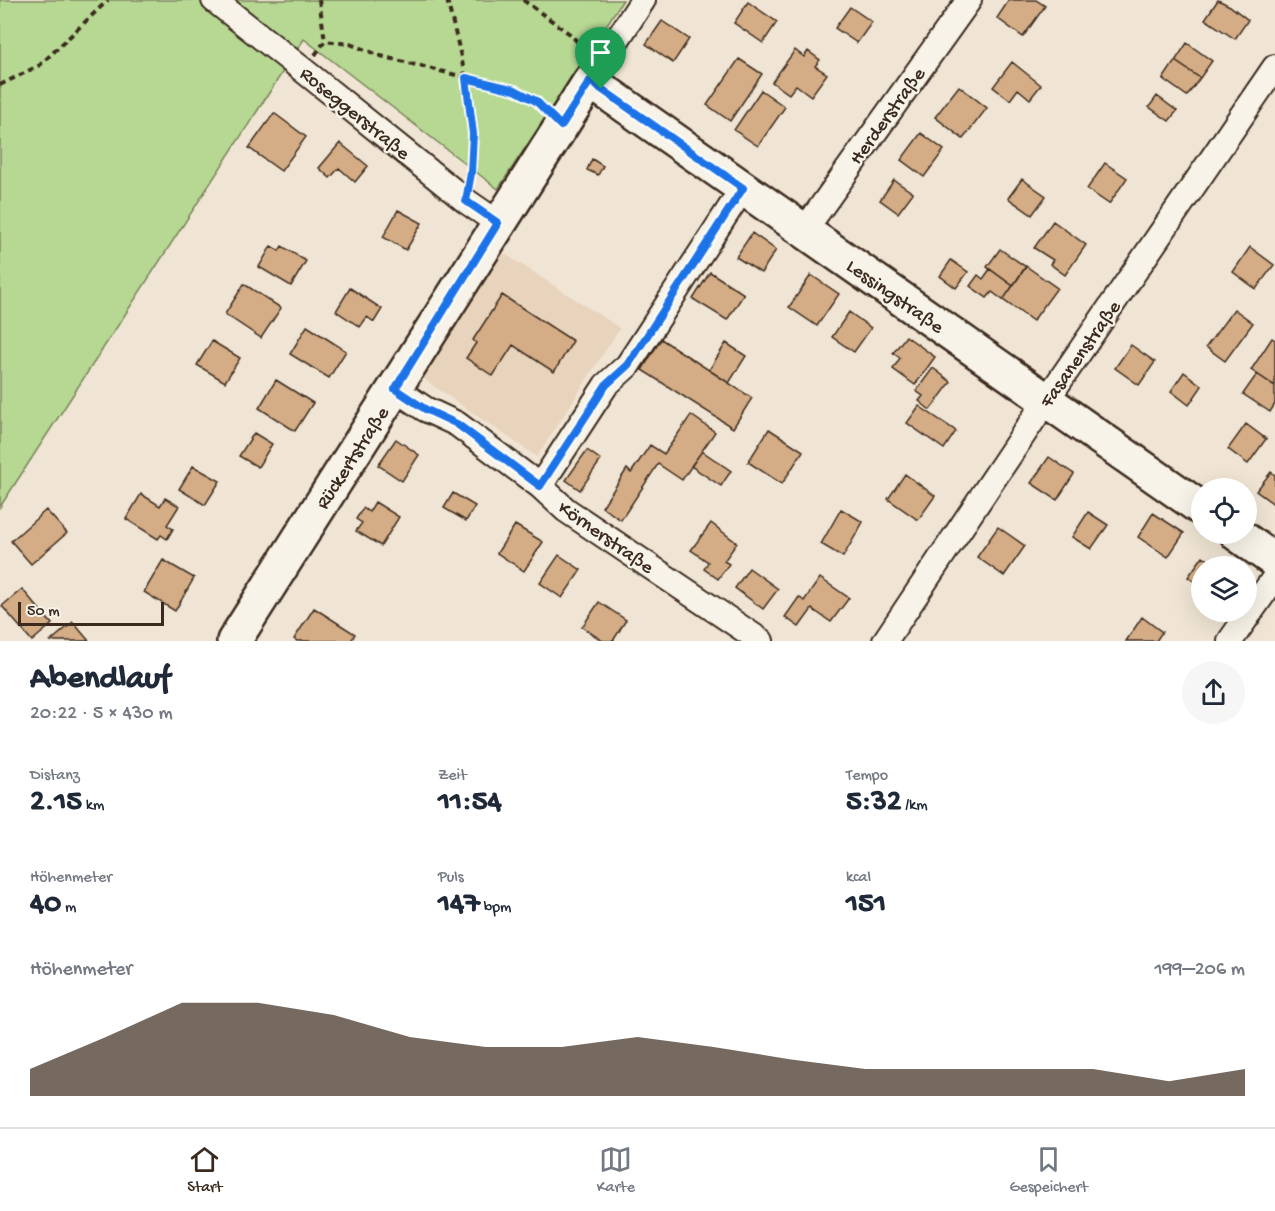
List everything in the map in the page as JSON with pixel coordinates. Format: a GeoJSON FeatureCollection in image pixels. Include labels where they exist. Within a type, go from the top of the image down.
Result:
{"type":"FeatureCollection","features":[{"type":"Feature","properties":{"kind":"street","name":"Roseggerstraße"},"geometry":{"type":"LineString","coordinates":[[214,0],[466,201],[498,223]]}},
{"type":"Feature","properties":{"kind":"street","name":"Rückertstraße"},"geometry":{"type":"LineString","coordinates":[[234,641],[498,223],[643,0]]}},
{"type":"Feature","properties":{"kind":"street","name":"Herderstraße"},"geometry":{"type":"LineString","coordinates":[[804,231],[969,0]]}},
{"type":"Feature","properties":{"kind":"street","name":"Fasanenstraße"},"geometry":{"type":"LineString","coordinates":[[885,641],[1275,67]]}},
{"type":"Feature","properties":{"kind":"street","name":"Lessingstraße"},"geometry":{"type":"LineString","coordinates":[[595,74],[743,188],[1191,501]]}},
{"type":"Feature","properties":{"kind":"street"},"geometry":{"type":"LineString","coordinates":[[540,486],[606,385],[628,365],[743,188]]}},
{"type":"Feature","properties":{"kind":"street","name":"Körnerstraße"},"geometry":{"type":"LineString","coordinates":[[395,389],[425,409],[457,424],[540,486],[566,510],[762,641]]}},
{"type":"Feature","properties":{"kind":"street"},"geometry":{"type":"LineString","coordinates":[[1251,544],[1275,561]]}},
{"type":"Feature","properties":{"kind":"street"},"geometry":{"type":"LineString","coordinates":[[1230,641],[1275,577]]}},
{"type":"Feature","properties":{"kind":"path"},"geometry":{"type":"LineString","coordinates":[[0,85],[40,65],[108,0]]}},
{"type":"Feature","properties":{"kind":"path"},"geometry":{"type":"LineString","coordinates":[[303,70],[325,41],[319,0]]}},
{"type":"Feature","properties":{"kind":"path"},"geometry":{"type":"LineString","coordinates":[[447,0],[466,78],[473,134],[471,173],[466,201]]}},
{"type":"Feature","properties":{"kind":"path"},"geometry":{"type":"LineString","coordinates":[[523,0],[570,34],[595,74]]}},
{"type":"Feature","properties":{"kind":"path"},"geometry":{"type":"LineString","coordinates":[[325,41],[350,44],[381,56],[515,90],[536,101],[561,126]]}},
{"type":"Feature","properties":{"kind":"shaded area"},"geometry":{"type":"Polygon","coordinates":[[[502,252],[620,328],[537,457],[422,378],[502,252]]]}},
{"type":"Feature","properties":{"kind":"green space"},"geometry":{"type":"Polygon","coordinates":[[[0,0],[623,0],[498,189],[304,39],[0,507],[0,0]]]}},
{"type":"Feature","properties":{"kind":"building"},"geometry":{"type":"Polygon","coordinates":[[[1009,0],[1036,0],[1045,6],[1023,37],[997,18],[1009,0]]]}},
{"type":"Feature","properties":{"kind":"building"},"geometry":{"type":"Polygon","coordinates":[[[1218,0],[1248,20],[1235,39],[1205,19],[1218,0]]]}},
{"type":"Feature","properties":{"kind":"building"},"geometry":{"type":"Polygon","coordinates":[[[748,2],[777,22],[763,43],[734,23],[748,2]]]}},
{"type":"Feature","properties":{"kind":"building"},"geometry":{"type":"Polygon","coordinates":[[[850,7],[872,22],[857,43],[835,28],[850,7]]]}},
{"type":"Feature","properties":{"kind":"building"},"geometry":{"type":"Polygon","coordinates":[[[662,21],[689,39],[673,63],[646,44],[662,21]]]}},
{"type":"Feature","properties":{"kind":"building"},"geometry":{"type":"Polygon","coordinates":[[[1187,43],[1212,61],[1200,78],[1175,61],[1187,43]]]}},
{"type":"Feature","properties":{"kind":"building"},"geometry":{"type":"Polygon","coordinates":[[[795,50],[804,57],[808,51],[820,60],[815,66],[827,74],[811,96],[796,85],[789,94],[772,82],[795,50]]]}},
{"type":"Feature","properties":{"kind":"building"},"geometry":{"type":"Polygon","coordinates":[[[739,59],[762,74],[730,121],[707,105],[739,59]]]}},
{"type":"Feature","properties":{"kind":"building"},"geometry":{"type":"Polygon","coordinates":[[[1175,61],[1200,78],[1187,96],[1163,79],[1175,61]]]}},
{"type":"Feature","properties":{"kind":"building"},"geometry":{"type":"Polygon","coordinates":[[[1012,62],[1041,85],[1030,99],[1018,89],[1010,100],[993,87],[1012,62]]]}},
{"type":"Feature","properties":{"kind":"building"},"geometry":{"type":"Polygon","coordinates":[[[959,86],[987,108],[963,139],[935,117],[959,86]]]}},
{"type":"Feature","properties":{"kind":"building"},"geometry":{"type":"Polygon","coordinates":[[[761,90],[785,107],[758,146],[734,130],[761,90]]]}},
{"type":"Feature","properties":{"kind":"building"},"geometry":{"type":"Polygon","coordinates":[[[1157,96],[1177,111],[1169,121],[1149,107],[1157,96]]]}},
{"type":"Feature","properties":{"kind":"building"},"geometry":{"type":"Polygon","coordinates":[[[274,113],[306,137],[281,171],[249,148],[274,113]]]}},
{"type":"Feature","properties":{"kind":"building"},"geometry":{"type":"Polygon","coordinates":[[[921,133],[944,150],[924,177],[901,160],[921,133]]]}},
{"type":"Feature","properties":{"kind":"building"},"geometry":{"type":"Polygon","coordinates":[[[340,143],[368,166],[355,182],[339,168],[330,178],[319,168],[340,143]]]}},
{"type":"Feature","properties":{"kind":"building"},"geometry":{"type":"Polygon","coordinates":[[[592,159],[603,166],[598,175],[587,170],[592,159]]]}},
{"type":"Feature","properties":{"kind":"building"},"geometry":{"type":"Polygon","coordinates":[[[1105,163],[1127,178],[1109,204],[1087,189],[1105,163]]]}},
{"type":"Feature","properties":{"kind":"building"},"geometry":{"type":"Polygon","coordinates":[[[1022,179],[1046,196],[1032,215],[1008,198],[1022,179]]]}},
{"type":"Feature","properties":{"kind":"building"},"geometry":{"type":"Polygon","coordinates":[[[894,180],[913,193],[898,213],[880,200],[894,180]]]}},
{"type":"Feature","properties":{"kind":"building"},"geometry":{"type":"Polygon","coordinates":[[[398,210],[422,223],[406,250],[383,237],[398,210]]]}},
{"type":"Feature","properties":{"kind":"building"},"geometry":{"type":"Polygon","coordinates":[[[1053,221],[1086,245],[1065,275],[1050,264],[1053,260],[1034,248],[1053,221]]]}},
{"type":"Feature","properties":{"kind":"building"},"geometry":{"type":"Polygon","coordinates":[[[752,233],[776,250],[761,273],[736,257],[752,233]]]}},
{"type":"Feature","properties":{"kind":"building"},"geometry":{"type":"Polygon","coordinates":[[[271,246],[279,251],[282,246],[306,261],[291,286],[259,267],[271,246]]]}},
{"type":"Feature","properties":{"kind":"building"},"geometry":{"type":"Polygon","coordinates":[[[1250,247],[1274,265],[1256,289],[1233,272],[1250,247]]]}},
{"type":"Feature","properties":{"kind":"building"},"geometry":{"type":"Polygon","coordinates":[[[1000,249],[1026,267],[1013,286],[987,267],[1000,249]]]}},
{"type":"Feature","properties":{"kind":"building"},"geometry":{"type":"Polygon","coordinates":[[[951,260],[968,272],[956,288],[940,276],[951,260]]]}},
{"type":"Feature","properties":{"kind":"building"},"geometry":{"type":"Polygon","coordinates":[[[1026,266],[1057,288],[1033,321],[1003,300],[1026,266]]]}},
{"type":"Feature","properties":{"kind":"building"},"geometry":{"type":"Polygon","coordinates":[[[990,269],[1013,286],[1003,300],[992,292],[987,298],[970,286],[978,275],[983,279],[990,269]]]}},
{"type":"Feature","properties":{"kind":"building"},"geometry":{"type":"Polygon","coordinates":[[[710,272],[744,294],[727,320],[693,299],[710,272]]]}},
{"type":"Feature","properties":{"kind":"building"},"geometry":{"type":"Polygon","coordinates":[[[811,275],[839,294],[817,326],[789,307],[811,275]]]}},
{"type":"Feature","properties":{"kind":"building"},"geometry":{"type":"Polygon","coordinates":[[[244,284],[281,308],[261,338],[225,314],[244,284]]]}},
{"type":"Feature","properties":{"kind":"building"},"geometry":{"type":"Polygon","coordinates":[[[350,288],[382,309],[374,322],[367,317],[360,327],[336,311],[350,288]]]}},
{"type":"Feature","properties":{"kind":"building"},"geometry":{"type":"Polygon","coordinates":[[[502,295],[573,341],[554,372],[513,345],[493,376],[466,358],[476,343],[473,340],[502,295]]]}},
{"type":"Feature","properties":{"kind":"building"},"geometry":{"type":"Polygon","coordinates":[[[1234,309],[1253,323],[1225,361],[1206,347],[1234,309]]]}},
{"type":"Feature","properties":{"kind":"building"},"geometry":{"type":"Polygon","coordinates":[[[849,312],[871,328],[854,352],[832,337],[849,312]]]}},
{"type":"Feature","properties":{"kind":"building"},"geometry":{"type":"Polygon","coordinates":[[[307,326],[346,351],[329,378],[290,354],[307,326]]]}},
{"type":"Feature","properties":{"kind":"building"},"geometry":{"type":"Polygon","coordinates":[[[906,336],[935,357],[915,385],[893,369],[900,358],[893,353],[906,336]]]}},
{"type":"Feature","properties":{"kind":"building"},"geometry":{"type":"Polygon","coordinates":[[[1272,338],[1275,340],[1275,386],[1251,370],[1272,338]]]}},
{"type":"Feature","properties":{"kind":"building"},"geometry":{"type":"Polygon","coordinates":[[[661,339],[752,398],[733,428],[642,370],[661,339]]]}},
{"type":"Feature","properties":{"kind":"building"},"geometry":{"type":"Polygon","coordinates":[[[212,341],[240,358],[225,382],[197,365],[212,341]]]}},
{"type":"Feature","properties":{"kind":"building"},"geometry":{"type":"Polygon","coordinates":[[[726,343],[746,356],[729,383],[709,370],[726,343]]]}},
{"type":"Feature","properties":{"kind":"building"},"geometry":{"type":"Polygon","coordinates":[[[1131,345],[1155,362],[1139,385],[1115,368],[1131,345]]]}},
{"type":"Feature","properties":{"kind":"building"},"geometry":{"type":"Polygon","coordinates":[[[933,368],[951,382],[930,410],[919,401],[923,396],[916,391],[933,368]]]}},
{"type":"Feature","properties":{"kind":"building"},"geometry":{"type":"Polygon","coordinates":[[[1184,372],[1202,386],[1189,405],[1171,391],[1184,372]]]}},
{"type":"Feature","properties":{"kind":"building"},"geometry":{"type":"Polygon","coordinates":[[[1257,374],[1275,386],[1275,404],[1270,412],[1243,394],[1257,374]]]}},
{"type":"Feature","properties":{"kind":"building"},"geometry":{"type":"Polygon","coordinates":[[[276,380],[313,403],[295,431],[259,408],[276,380]]]}},
{"type":"Feature","properties":{"kind":"building"},"geometry":{"type":"Polygon","coordinates":[[[919,406],[956,431],[944,449],[907,423],[919,406]]]}},
{"type":"Feature","properties":{"kind":"building"},"geometry":{"type":"Polygon","coordinates":[[[691,415],[715,432],[682,480],[658,464],[621,520],[602,507],[627,469],[631,473],[650,445],[664,454],[691,415]]]}},
{"type":"Feature","properties":{"kind":"building"},"geometry":{"type":"Polygon","coordinates":[[[1246,424],[1266,439],[1248,464],[1228,449],[1246,424]]]}},
{"type":"Feature","properties":{"kind":"building"},"geometry":{"type":"Polygon","coordinates":[[[769,429],[803,451],[782,484],[748,462],[769,429]]]}},
{"type":"Feature","properties":{"kind":"building"},"geometry":{"type":"Polygon","coordinates":[[[254,433],[272,444],[258,467],[239,456],[254,433]]]}},
{"type":"Feature","properties":{"kind":"building"},"geometry":{"type":"Polygon","coordinates":[[[396,439],[419,455],[402,481],[378,465],[396,439]]]}},
{"type":"Feature","properties":{"kind":"building"},"geometry":{"type":"Polygon","coordinates":[[[587,450],[601,460],[580,490],[566,480],[587,450]]]}},
{"type":"Feature","properties":{"kind":"building"},"geometry":{"type":"Polygon","coordinates":[[[702,451],[731,471],[721,486],[691,466],[702,451]]]}},
{"type":"Feature","properties":{"kind":"building"},"geometry":{"type":"Polygon","coordinates":[[[1049,457],[1074,474],[1057,500],[1031,483],[1049,457]]]}},
{"type":"Feature","properties":{"kind":"building"},"geometry":{"type":"Polygon","coordinates":[[[193,466],[220,481],[205,505],[179,489],[193,466]]]}},
{"type":"Feature","properties":{"kind":"building"},"geometry":{"type":"Polygon","coordinates":[[[1271,472],[1275,475],[1275,505],[1257,492],[1271,472]]]}},
{"type":"Feature","properties":{"kind":"building"},"geometry":{"type":"Polygon","coordinates":[[[905,474],[935,496],[918,520],[888,499],[905,474]]]}},
{"type":"Feature","properties":{"kind":"building"},"geometry":{"type":"Polygon","coordinates":[[[453,493],[475,506],[466,521],[444,508],[453,493]]]}},
{"type":"Feature","properties":{"kind":"building"},"geometry":{"type":"Polygon","coordinates":[[[141,494],[160,506],[165,498],[179,506],[167,525],[173,529],[167,539],[161,535],[158,539],[126,519],[141,494]]]}},
{"type":"Feature","properties":{"kind":"building"},"geometry":{"type":"Polygon","coordinates":[[[375,502],[399,517],[381,546],[356,531],[362,523],[356,519],[363,508],[369,512],[375,502]]]}},
{"type":"Feature","properties":{"kind":"building"},"geometry":{"type":"Polygon","coordinates":[[[841,509],[863,522],[843,557],[821,544],[841,509]]]}},
{"type":"Feature","properties":{"kind":"building"},"geometry":{"type":"Polygon","coordinates":[[[46,510],[67,533],[31,564],[11,541],[46,510]]]}},
{"type":"Feature","properties":{"kind":"building"},"geometry":{"type":"Polygon","coordinates":[[[1088,512],[1108,525],[1091,549],[1072,537],[1088,512]]]}},
{"type":"Feature","properties":{"kind":"building"},"geometry":{"type":"Polygon","coordinates":[[[1153,513],[1184,533],[1168,557],[1138,537],[1153,513]]]}},
{"type":"Feature","properties":{"kind":"building"},"geometry":{"type":"Polygon","coordinates":[[[711,523],[737,543],[724,561],[729,564],[718,579],[704,569],[708,562],[691,550],[711,523]]]}},
{"type":"Feature","properties":{"kind":"building"},"geometry":{"type":"Polygon","coordinates":[[[515,525],[543,542],[524,571],[497,553],[515,525]]]}},
{"type":"Feature","properties":{"kind":"building"},"geometry":{"type":"Polygon","coordinates":[[[998,527],[1025,546],[1004,576],[977,557],[998,527]]]}},
{"type":"Feature","properties":{"kind":"building"},"geometry":{"type":"Polygon","coordinates":[[[559,555],[581,570],[562,598],[540,583],[559,555]]]}},
{"type":"Feature","properties":{"kind":"building"},"geometry":{"type":"Polygon","coordinates":[[[163,560],[194,578],[175,611],[144,592],[163,560]]]}},
{"type":"Feature","properties":{"kind":"building"},"geometry":{"type":"Polygon","coordinates":[[[749,568],[778,589],[763,609],[735,588],[749,568]]]}},
{"type":"Feature","properties":{"kind":"building"},"geometry":{"type":"Polygon","coordinates":[[[820,578],[849,598],[831,622],[812,609],[799,627],[785,617],[799,597],[804,601],[820,578]]]}},
{"type":"Feature","properties":{"kind":"building"},"geometry":{"type":"Polygon","coordinates":[[[22,589],[52,624],[32,641],[2,606],[22,589]]]}},
{"type":"Feature","properties":{"kind":"building"},"geometry":{"type":"Polygon","coordinates":[[[599,602],[626,620],[613,641],[603,641],[582,627],[599,602]]]}},
{"type":"Feature","properties":{"kind":"building"},"geometry":{"type":"Polygon","coordinates":[[[314,608],[355,634],[351,641],[297,641],[294,639],[314,608]]]}},
{"type":"Feature","properties":{"kind":"building"},"geometry":{"type":"Polygon","coordinates":[[[1142,617],[1162,632],[1156,641],[1126,641],[1142,617]]]}},
{"type":"Feature","properties":{"kind":"building"},"geometry":{"type":"Polygon","coordinates":[[[73,622],[89,641],[51,641],[73,622]]]}},
{"type":"Feature","properties":{"kind":"route"},"geometry":{"type":"LineString","coordinates":[[466,78],[515,90],[536,101],[561,126],[590,81],[601,89],[743,188],[628,365],[606,385],[540,486],[457,424],[425,409],[395,389],[498,223],[466,201],[471,173],[473,134],[466,78]]}}]}
